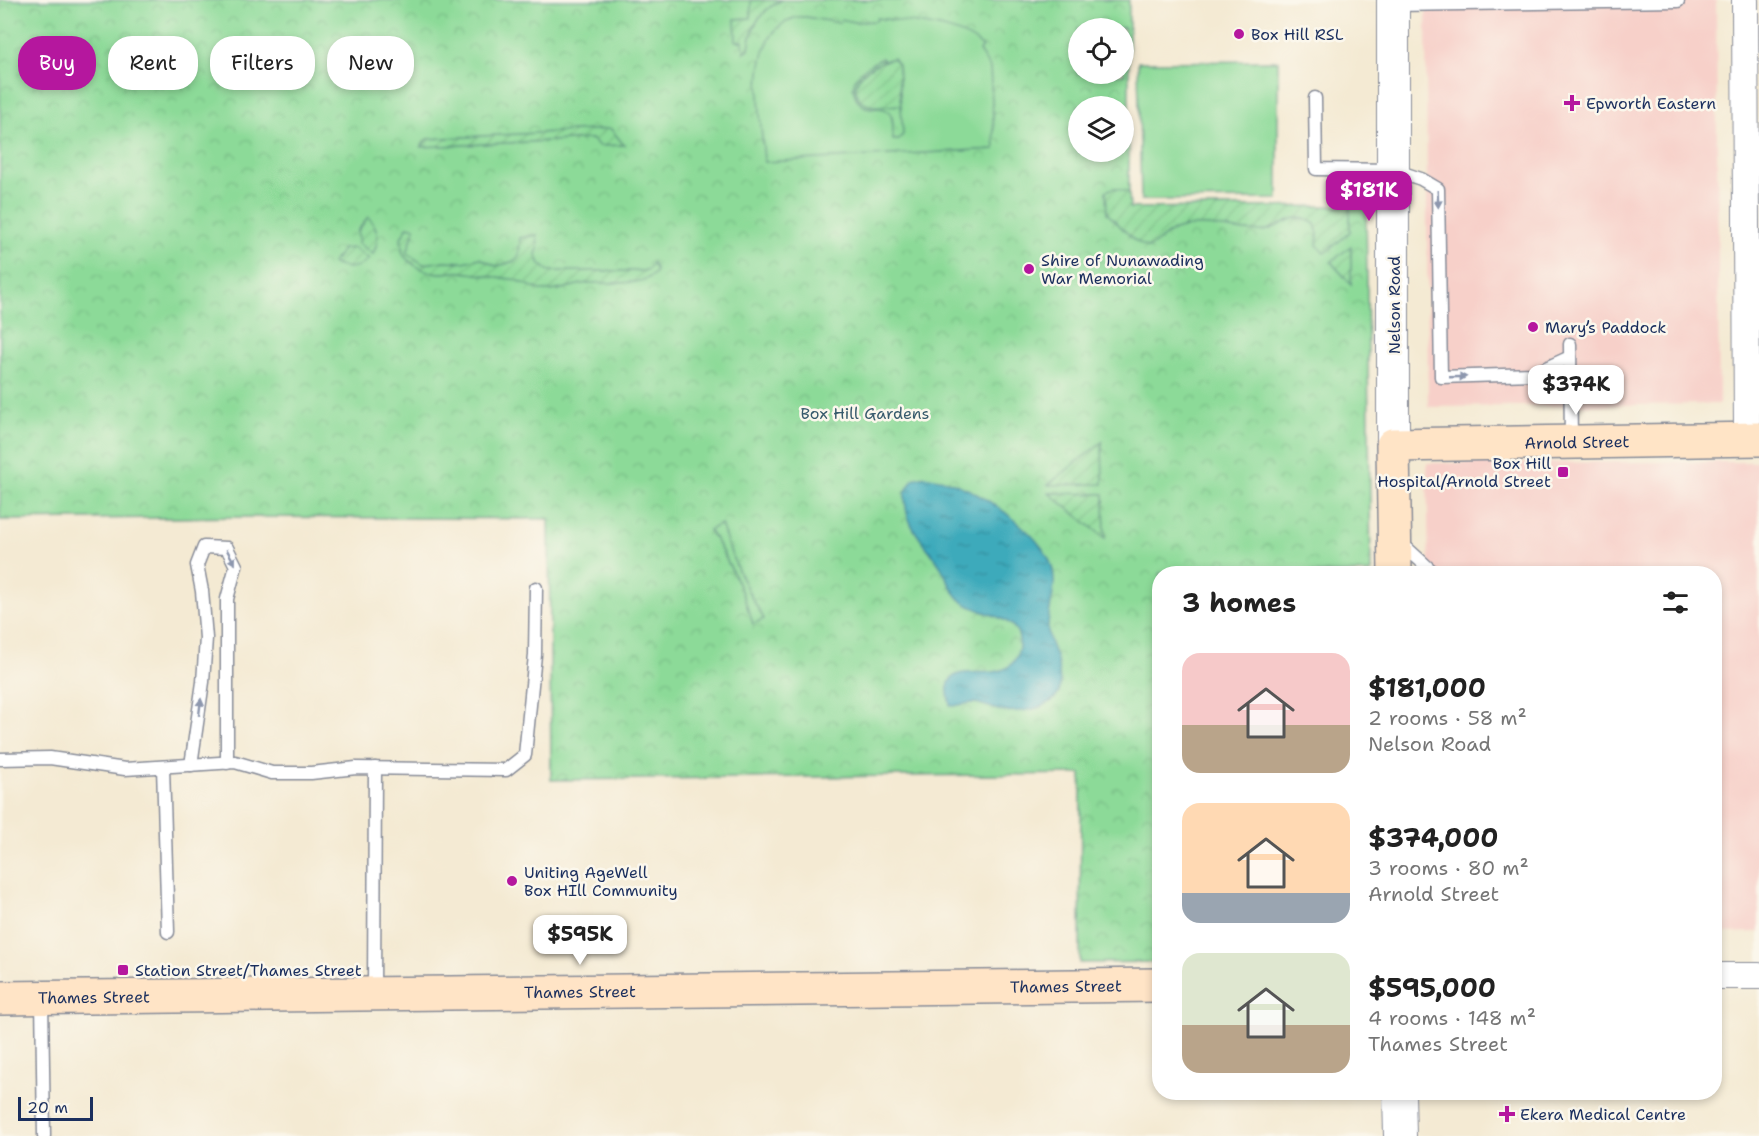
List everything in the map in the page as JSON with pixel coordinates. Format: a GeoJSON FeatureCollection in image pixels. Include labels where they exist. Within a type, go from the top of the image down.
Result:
{"type":"FeatureCollection","features":[{"type":"Feature","properties":{"kind":"main road","name":"Arnold Street"},"geometry":{"type":"LineString","coordinates":[[1394,445],[1753,439]]}},
{"type":"Feature","properties":{"kind":"main road","name":"Nelson Road"},"geometry":{"type":"LineString","coordinates":[[1394,445],[1395,566]]}},
{"type":"Feature","properties":{"kind":"main road","name":"Thames Street"},"geometry":{"type":"LineString","coordinates":[[0,998],[1152,985]]}},
{"type":"Feature","properties":{"kind":"street"},"geometry":{"type":"LineString","coordinates":[[1745,0],[1753,203],[1753,439]]}},
{"type":"Feature","properties":{"kind":"street","name":"Nelson Road"},"geometry":{"type":"LineString","coordinates":[[1393,3],[1394,445]]}},
{"type":"Feature","properties":{"kind":"street"},"geometry":{"type":"LineString","coordinates":[[1722,976],[1759,976]]}},
{"type":"Feature","properties":{"kind":"street"},"geometry":{"type":"LineString","coordinates":[[1399,1100],[1400,1136]]}},
{"type":"Feature","properties":{"kind":"lane"},"geometry":{"type":"LineString","coordinates":[[1393,3],[1678,0]]}},
{"type":"Feature","properties":{"kind":"lane"},"geometry":{"type":"LineString","coordinates":[[1315,98],[1316,169],[1394,170],[1422,179],[1438,189],[1440,377],[1533,374],[1570,350],[1571,442]]}},
{"type":"Feature","properties":{"kind":"lane"},"geometry":{"type":"LineString","coordinates":[[1395,537],[1426,566]]}},
{"type":"Feature","properties":{"kind":"lane"},"geometry":{"type":"LineString","coordinates":[[191,765],[203,682],[206,638],[197,565],[204,547],[227,548],[236,566],[227,599],[227,763]]}},
{"type":"Feature","properties":{"kind":"lane"},"geometry":{"type":"LineString","coordinates":[[0,759],[50,758],[124,769],[235,762],[272,773],[311,773],[356,768],[506,770],[525,755],[535,655],[536,588]]}},
{"type":"Feature","properties":{"kind":"lane"},"geometry":{"type":"LineString","coordinates":[[163,767],[168,932]]}},
{"type":"Feature","properties":{"kind":"lane"},"geometry":{"type":"LineString","coordinates":[[374,994],[375,768]]}},
{"type":"Feature","properties":{"kind":"lane"},"geometry":{"type":"LineString","coordinates":[[42,998],[44,1136]]}},
{"type":"Feature","properties":{"kind":"shaded area","name":"Epworth Eastern"},"geometry":{"type":"Polygon","coordinates":[[[1426,0],[1716,0],[1719,404],[1428,407],[1426,0]]]}},
{"type":"Feature","properties":{"kind":"shaded area"},"geometry":{"type":"Polygon","coordinates":[[[1759,462],[1759,932],[1722,933],[1722,566],[1429,566],[1427,463],[1759,462]]]}},
{"type":"Feature","properties":{"kind":"green space","name":"Box Hill Gardens"},"geometry":{"type":"Polygon","coordinates":[[[0,0],[1129,0],[1129,18],[1068,18],[1068,84],[1129,84],[1129,96],[1068,96],[1068,162],[1129,162],[1129,208],[1366,206],[1371,566],[1152,566],[1152,962],[1080,963],[1081,774],[551,780],[549,519],[249,517],[0,520],[0,0]]]}},
{"type":"Feature","properties":{"kind":"green space"},"geometry":{"type":"Polygon","coordinates":[[[751,0],[782,0],[768,8],[758,19],[749,49],[744,52],[743,41],[736,41],[735,19],[751,18],[751,0]]]}},
{"type":"Feature","properties":{"kind":"green space"},"geometry":{"type":"Polygon","coordinates":[[[797,17],[839,23],[841,19],[854,22],[876,21],[877,18],[947,29],[973,39],[983,47],[979,51],[990,68],[995,149],[764,162],[759,102],[762,58],[769,40],[780,26],[797,17]],[[882,58],[858,75],[854,92],[858,101],[864,106],[889,112],[893,121],[893,140],[899,140],[903,134],[898,65],[893,58],[884,61],[882,58]]]}},
{"type":"Feature","properties":{"kind":"green space"},"geometry":{"type":"Polygon","coordinates":[[[893,58],[898,65],[901,105],[868,105],[860,99],[857,93],[858,79],[867,70],[893,58]]]}},
{"type":"Feature","properties":{"kind":"green space"},"geometry":{"type":"Polygon","coordinates":[[[1278,61],[1278,199],[1141,200],[1138,62],[1278,61]]]}},
{"type":"Feature","properties":{"kind":"green space"},"geometry":{"type":"Polygon","coordinates":[[[611,129],[624,145],[599,146],[592,139],[421,147],[427,139],[611,129]]]}},
{"type":"Feature","properties":{"kind":"green space"},"geometry":{"type":"Polygon","coordinates":[[[1114,188],[1129,192],[1130,208],[1350,206],[1350,232],[1325,253],[1317,245],[1318,234],[1315,224],[1300,218],[1288,220],[1270,229],[1252,232],[1210,226],[1187,227],[1171,232],[1148,248],[1134,240],[1107,213],[1106,191],[1114,188]]]}},
{"type":"Feature","properties":{"kind":"green space"},"geometry":{"type":"Polygon","coordinates":[[[368,217],[377,234],[377,244],[373,254],[358,243],[357,232],[368,217]]]}},
{"type":"Feature","properties":{"kind":"green space"},"geometry":{"type":"Polygon","coordinates":[[[408,226],[415,228],[407,253],[423,264],[445,261],[464,262],[480,258],[496,266],[505,264],[514,261],[519,256],[520,238],[537,235],[536,254],[540,264],[549,271],[643,271],[649,269],[652,263],[656,271],[652,276],[636,282],[585,283],[546,291],[511,279],[459,272],[432,272],[416,266],[403,254],[401,238],[408,226]]]}},
{"type":"Feature","properties":{"kind":"green space"},"geometry":{"type":"Polygon","coordinates":[[[1351,246],[1351,284],[1331,262],[1351,246]]]}},
{"type":"Feature","properties":{"kind":"green space"},"geometry":{"type":"Polygon","coordinates":[[[354,248],[369,259],[360,265],[351,267],[342,267],[332,263],[343,249],[354,248]]]}},
{"type":"Feature","properties":{"kind":"green space"},"geometry":{"type":"Polygon","coordinates":[[[1102,442],[1103,484],[1048,485],[1102,442]]]}},
{"type":"Feature","properties":{"kind":"green space"},"geometry":{"type":"Polygon","coordinates":[[[1049,493],[1104,494],[1105,538],[1049,493]]]}},
{"type":"Feature","properties":{"kind":"green space"},"geometry":{"type":"Polygon","coordinates":[[[721,524],[729,549],[764,619],[753,624],[745,599],[709,530],[721,524]]]}},
{"type":"Feature","properties":{"kind":"water"},"geometry":{"type":"Polygon","coordinates":[[[925,476],[956,484],[999,508],[1028,532],[1048,558],[1054,578],[1048,634],[1056,657],[1060,684],[1059,693],[1054,699],[1040,707],[1014,711],[998,710],[975,703],[950,705],[948,689],[951,678],[958,674],[1000,671],[1010,666],[1017,656],[1019,640],[1015,628],[1009,623],[970,606],[960,599],[936,559],[912,526],[908,517],[905,493],[913,479],[925,476]]]}},
{"type":"Feature","properties":{"kind":"place","name":"Box Hill RSL"},"geometry":{"type":"Point","coordinates":[1239,34]}},
{"type":"Feature","properties":{"kind":"place","name":"Epworth Eastern"},"geometry":{"type":"Point","coordinates":[1572,103]}},
{"type":"Feature","properties":{"kind":"place","name":"Shire of Nunawading War Memorial"},"geometry":{"type":"Point","coordinates":[1029,269]}},
{"type":"Feature","properties":{"kind":"place","name":"Mary’s Paddock"},"geometry":{"type":"Point","coordinates":[1533,327]}},
{"type":"Feature","properties":{"kind":"place","name":"Box Hill Hospital/Arnold Street"},"geometry":{"type":"Point","coordinates":[1563,472]}},
{"type":"Feature","properties":{"kind":"place","name":"Uniting AgeWell Box HIll Community"},"geometry":{"type":"Point","coordinates":[512,881]}},
{"type":"Feature","properties":{"kind":"place","name":"Station Street/Thames Street"},"geometry":{"type":"Point","coordinates":[123,970]}},
{"type":"Feature","properties":{"kind":"place","name":"Ekera Medical Centre"},"geometry":{"type":"Point","coordinates":[1507,1114]}}]}
